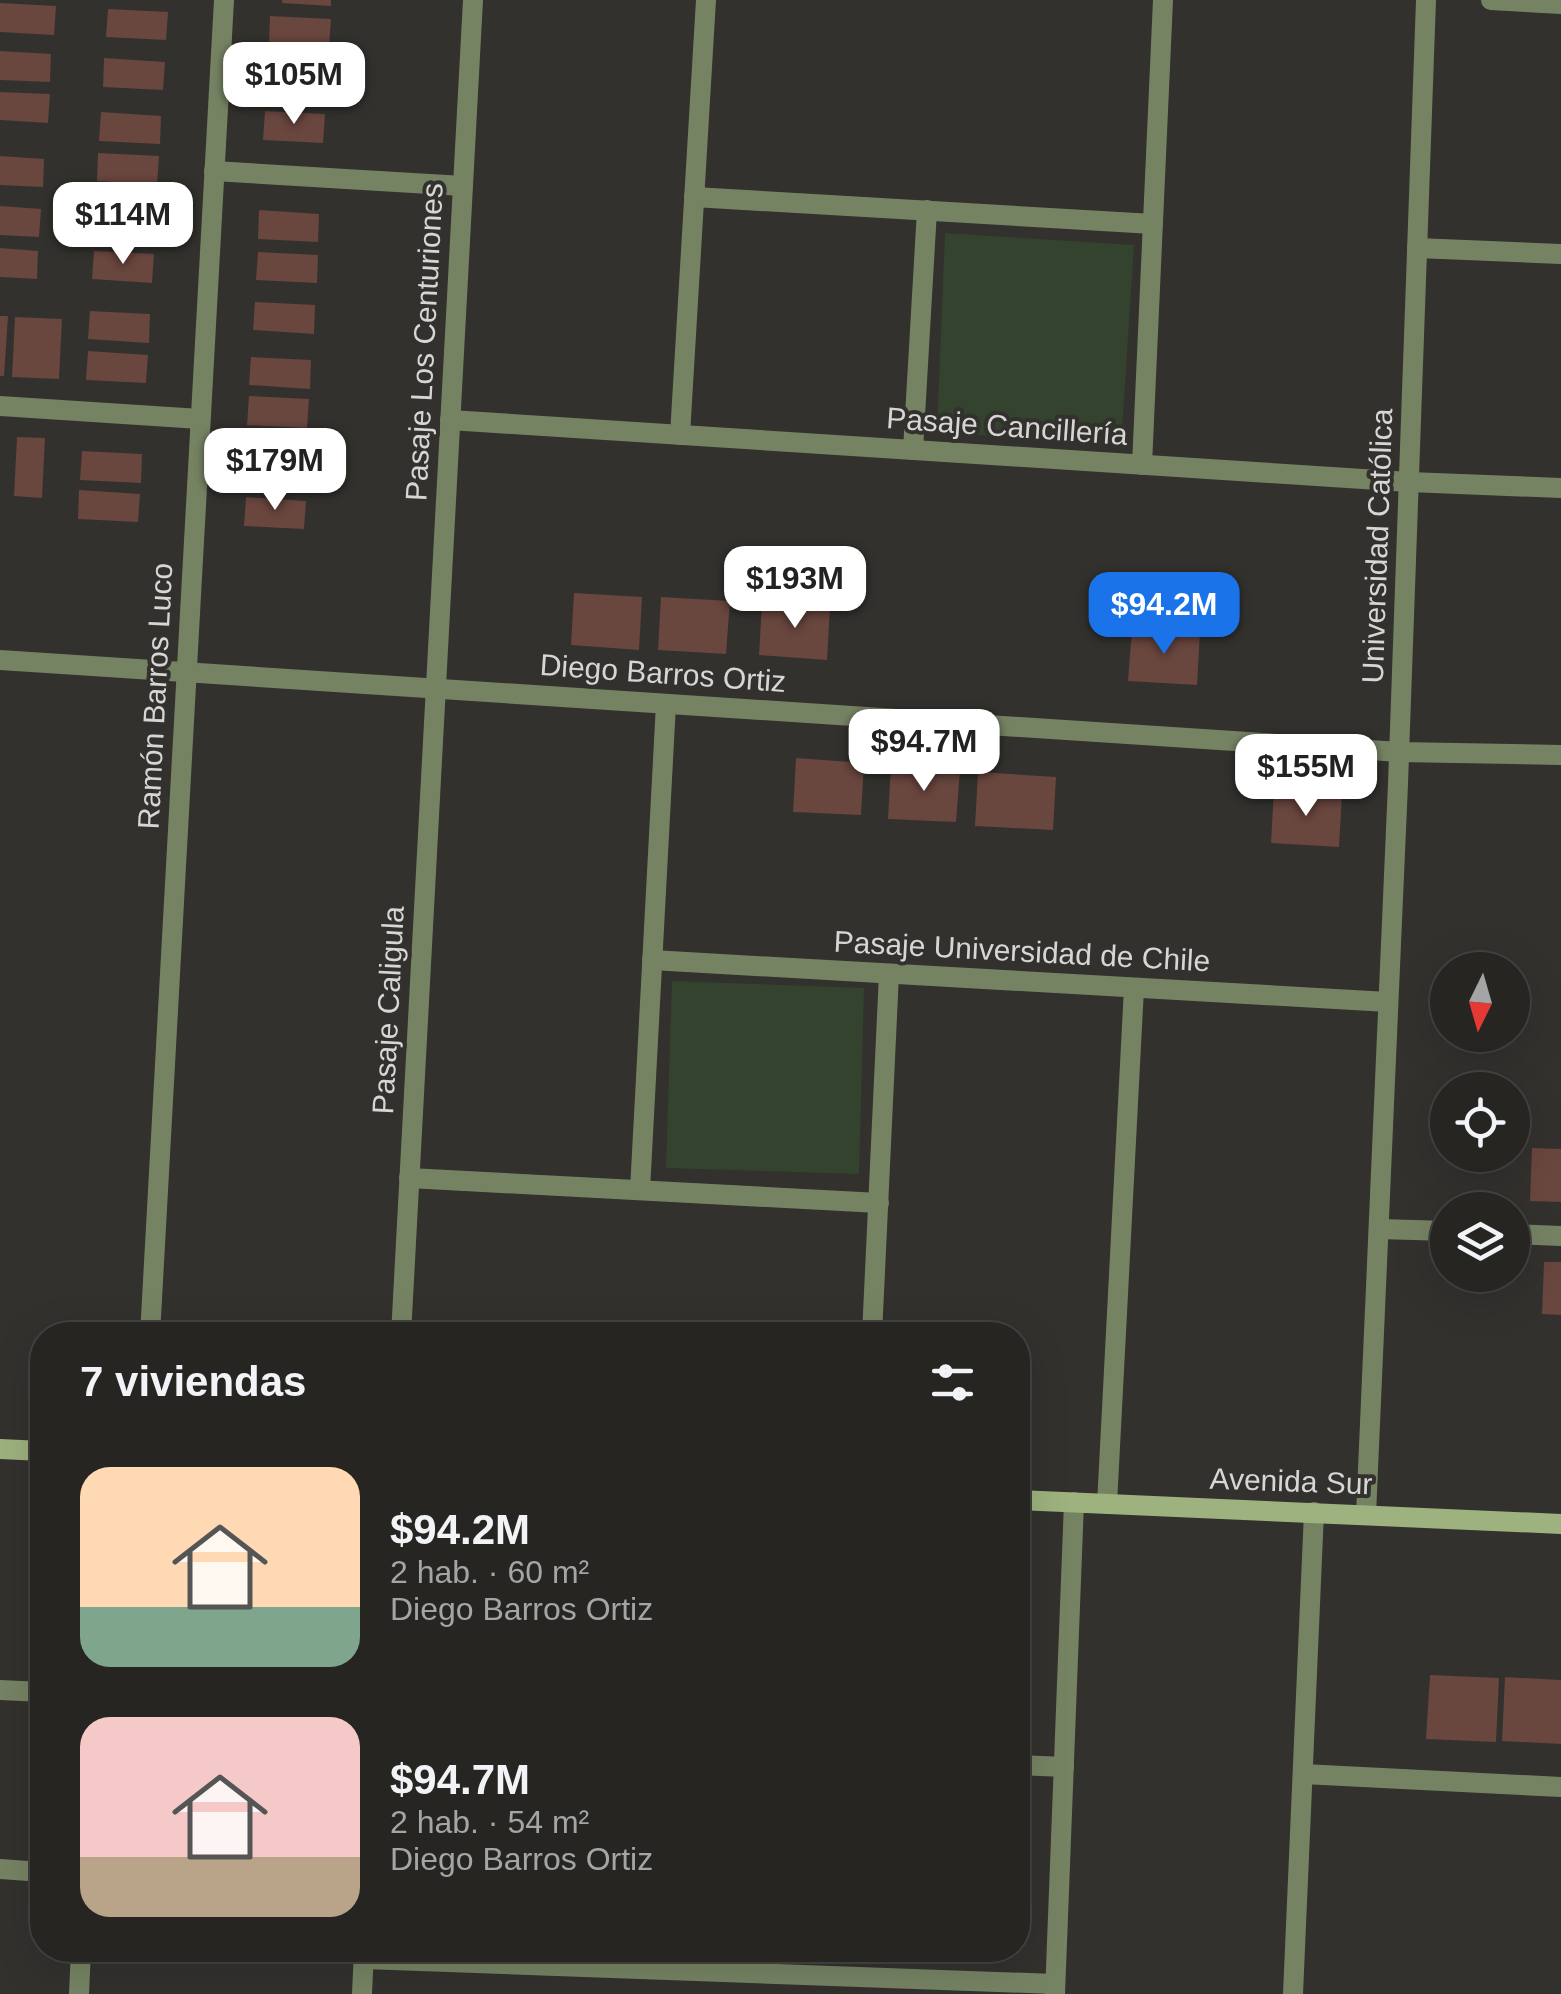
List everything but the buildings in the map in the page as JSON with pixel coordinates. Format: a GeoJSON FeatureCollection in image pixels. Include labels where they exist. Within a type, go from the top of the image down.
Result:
{"type":"FeatureCollection","features":[{"type":"Feature","properties":{"kind":"street","name":"Ramón Barros Luco"},"geometry":{"type":"LineString","coordinates":[[151,1322],[224,0]]}},
{"type":"Feature","properties":{"kind":"street","name":"Pasaje Los Centuriones"},"geometry":{"type":"LineString","coordinates":[[434,688],[474,0]]}},
{"type":"Feature","properties":{"kind":"street"},"geometry":{"type":"LineString","coordinates":[[680,435],[706,0]]}},
{"type":"Feature","properties":{"kind":"street"},"geometry":{"type":"LineString","coordinates":[[1142,465],[1162,0]]}},
{"type":"Feature","properties":{"kind":"street","name":"Universidad Católica"},"geometry":{"type":"LineString","coordinates":[[1366,1514],[1400,752],[1426,0]]}},
{"type":"Feature","properties":{"kind":"street"},"geometry":{"type":"LineString","coordinates":[[1491,0],[1561,4]]}},
{"type":"Feature","properties":{"kind":"street"},"geometry":{"type":"LineString","coordinates":[[214,172],[463,186]]}},
{"type":"Feature","properties":{"kind":"street"},"geometry":{"type":"LineString","coordinates":[[694,197],[1153,224]]}},
{"type":"Feature","properties":{"kind":"street"},"geometry":{"type":"LineString","coordinates":[[913,450],[927,210]]}},
{"type":"Feature","properties":{"kind":"street"},"geometry":{"type":"LineString","coordinates":[[1417,248],[1561,254]]}},
{"type":"Feature","properties":{"kind":"street"},"geometry":{"type":"LineString","coordinates":[[0,406],[200,419]]}},
{"type":"Feature","properties":{"kind":"street","name":"Pasaje Cancillería"},"geometry":{"type":"LineString","coordinates":[[450,420],[1409,482],[1561,488]]}},
{"type":"Feature","properties":{"kind":"street","name":"Diego Barros Ortiz"},"geometry":{"type":"LineString","coordinates":[[0,660],[1400,752],[1561,756]]}},
{"type":"Feature","properties":{"kind":"street","name":"Pasaje Caligula"},"geometry":{"type":"LineString","coordinates":[[401,1322],[434,688]]}},
{"type":"Feature","properties":{"kind":"street"},"geometry":{"type":"LineString","coordinates":[[640,1190],[666,704]]}},
{"type":"Feature","properties":{"kind":"street","name":"Pasaje Universidad de Chile"},"geometry":{"type":"LineString","coordinates":[[652,960],[1388,1002]]}},
{"type":"Feature","properties":{"kind":"street"},"geometry":{"type":"LineString","coordinates":[[873,1322],[889,974]]}},
{"type":"Feature","properties":{"kind":"street"},"geometry":{"type":"LineString","coordinates":[[1107,1504],[1134,988]]}},
{"type":"Feature","properties":{"kind":"street"},"geometry":{"type":"LineString","coordinates":[[409,1178],[879,1203]]}},
{"type":"Feature","properties":{"kind":"street"},"geometry":{"type":"LineString","coordinates":[[1378,1228],[1430,1230]]}},
{"type":"Feature","properties":{"kind":"street"},"geometry":{"type":"LineString","coordinates":[[1530,1235],[1561,1236]]}},
{"type":"Feature","properties":{"kind":"street"},"geometry":{"type":"LineString","coordinates":[[0,1449],[30,1450]]}},
{"type":"Feature","properties":{"kind":"street","name":"Avenida Sur"},"geometry":{"type":"LineString","coordinates":[[1030,1500],[1561,1524]]}},
{"type":"Feature","properties":{"kind":"street"},"geometry":{"type":"LineString","coordinates":[[522,1962],[1055,1989],[1074,1502]]}},
{"type":"Feature","properties":{"kind":"street"},"geometry":{"type":"LineString","coordinates":[[1293,1994],[1314,1512]]}},
{"type":"Feature","properties":{"kind":"street"},"geometry":{"type":"LineString","coordinates":[[0,1690],[30,1691]]}},
{"type":"Feature","properties":{"kind":"street"},"geometry":{"type":"LineString","coordinates":[[1030,1766],[1064,1767]]}},
{"type":"Feature","properties":{"kind":"street"},"geometry":{"type":"LineString","coordinates":[[1303,1774],[1561,1786]]}},
{"type":"Feature","properties":{"kind":"street"},"geometry":{"type":"LineString","coordinates":[[0,1869],[30,1871]]}},
{"type":"Feature","properties":{"kind":"street"},"geometry":{"type":"LineString","coordinates":[[80,1994],[81,1962]]}},
{"type":"Feature","properties":{"kind":"street"},"geometry":{"type":"LineString","coordinates":[[362,1994],[364,1962]]}},
{"type":"Feature","properties":{"kind":"green space"},"geometry":{"type":"Polygon","coordinates":[[[945,233],[1134,245],[1121,445],[937,432],[945,233]]]}},
{"type":"Feature","properties":{"kind":"green space"},"geometry":{"type":"Polygon","coordinates":[[[672,981],[864,988],[859,1174],[666,1168],[672,981]]]}}]}
